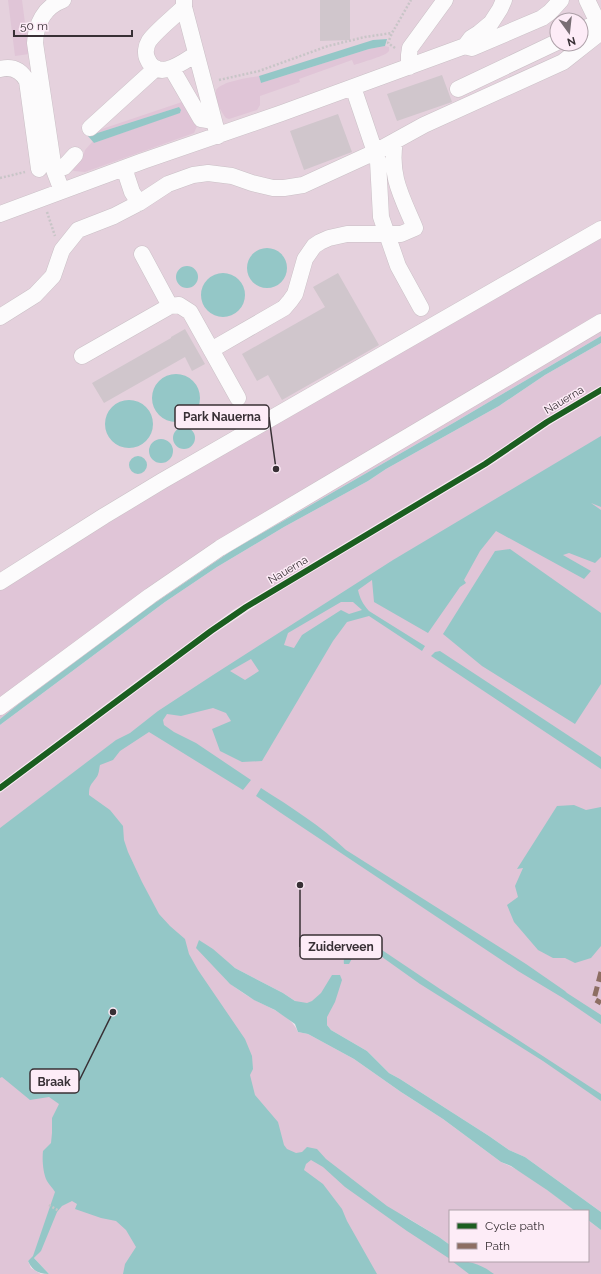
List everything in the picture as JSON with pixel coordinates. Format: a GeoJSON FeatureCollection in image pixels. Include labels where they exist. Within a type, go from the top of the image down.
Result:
{"type":"FeatureCollection","features":[{"type":"Feature","properties":{"kind":"lane"},"geometry":{"type":"LineString","coordinates":[[409,61],[414,42],[436,8],[445,0]]}},
{"type":"Feature","properties":{"kind":"lane"},"geometry":{"type":"LineString","coordinates":[[0,214],[124,168],[216,129],[353,87],[409,61],[445,54],[465,46],[471,38],[479,34],[491,23],[504,0]]}},
{"type":"Feature","properties":{"kind":"lane"},"geometry":{"type":"LineString","coordinates":[[465,46],[472,48],[542,18],[561,0]]}},
{"type":"Feature","properties":{"kind":"lane"},"geometry":{"type":"LineString","coordinates":[[587,0],[600,26]]}},
{"type":"Feature","properties":{"kind":"lane"},"geometry":{"type":"LineString","coordinates":[[47,169],[35,43],[37,27],[40,19],[52,3]]}},
{"type":"Feature","properties":{"kind":"lane"},"geometry":{"type":"LineString","coordinates":[[184,3],[216,129]]}},
{"type":"Feature","properties":{"kind":"lane"},"geometry":{"type":"LineString","coordinates":[[184,3],[149,40],[146,50],[148,61],[164,69],[201,119],[216,129]]}},
{"type":"Feature","properties":{"kind":"lane"},"geometry":{"type":"LineString","coordinates":[[589,28],[600,26]]}},
{"type":"Feature","properties":{"kind":"lane"},"geometry":{"type":"LineString","coordinates":[[0,317],[35,295],[53,276],[62,250],[78,230],[114,216],[140,203],[168,184],[193,175],[208,173],[232,176],[273,188],[303,185],[375,152],[424,125],[563,62],[600,26]]}},
{"type":"Feature","properties":{"kind":"lane"},"geometry":{"type":"LineString","coordinates":[[458,89],[549,46]]}},
{"type":"Feature","properties":{"kind":"lane"},"geometry":{"type":"LineString","coordinates":[[90,128],[164,69],[196,54]]}},
{"type":"Feature","properties":{"kind":"lane"},"geometry":{"type":"LineString","coordinates":[[0,69],[5,68],[17,70],[27,81],[47,169],[62,191]]}},
{"type":"Feature","properties":{"kind":"lane"},"geometry":{"type":"LineString","coordinates":[[353,87],[378,161],[381,217],[398,266],[421,308]]}},
{"type":"Feature","properties":{"kind":"lane"},"geometry":{"type":"LineString","coordinates":[[210,350],[284,308],[295,294],[304,259],[314,246],[320,242],[338,235],[401,234],[415,228],[395,178],[393,160],[395,141]]}},
{"type":"Feature","properties":{"kind":"lane"},"geometry":{"type":"LineString","coordinates":[[47,169],[64,167],[75,155]]}},
{"type":"Feature","properties":{"kind":"lane"},"geometry":{"type":"LineString","coordinates":[[124,168],[132,192],[140,203]]}},
{"type":"Feature","properties":{"kind":"lane"},"geometry":{"type":"LineString","coordinates":[[0,582],[162,481],[601,229]]}},
{"type":"Feature","properties":{"kind":"lane"},"geometry":{"type":"LineString","coordinates":[[142,254],[170,306]]}},
{"type":"Feature","properties":{"kind":"lane"},"geometry":{"type":"LineString","coordinates":[[82,356],[170,306],[179,305],[190,312],[238,398]]}},
{"type":"Feature","properties":{"kind":"lane"},"geometry":{"type":"LineString","coordinates":[[0,707],[126,614],[220,548],[601,322]]}},
{"type":"Feature","properties":{"kind":"path"},"geometry":{"type":"LineString","coordinates":[[409,61],[388,43],[411,0]]}},
{"type":"Feature","properties":{"kind":"path"},"geometry":{"type":"LineString","coordinates":[[204,84],[259,71],[328,46],[366,37],[392,33]]}},
{"type":"Feature","properties":{"kind":"path"},"geometry":{"type":"LineString","coordinates":[[0,178],[47,169]]}},
{"type":"Feature","properties":{"kind":"path"},"geometry":{"type":"LineString","coordinates":[[42,198],[53,231],[62,250]]}},
{"type":"Feature","properties":{"kind":"path"},"geometry":{"type":"LineString","coordinates":[[49,1205],[59,1211]]}},
{"type":"Feature","properties":{"kind":"shaded area"},"geometry":{"type":"Polygon","coordinates":[[[0,0],[601,0],[601,233],[0,588],[0,0]]]}},
{"type":"Feature","properties":{"kind":"shaded area"},"geometry":{"type":"Polygon","coordinates":[[[8,0],[22,0],[29,54],[15,56],[8,0]]]}},
{"type":"Feature","properties":{"kind":"shaded area"},"geometry":{"type":"Polygon","coordinates":[[[385,46],[389,47],[389,51],[381,56],[354,65],[352,60],[299,79],[300,82],[260,96],[260,105],[257,110],[229,119],[226,118],[220,109],[217,101],[216,90],[224,84],[230,82],[259,76],[261,83],[369,49],[385,46]]]}},
{"type":"Feature","properties":{"kind":"shaded area"},"geometry":{"type":"Polygon","coordinates":[[[185,101],[198,124],[194,133],[85,172],[74,171],[71,169],[83,156],[85,150],[93,141],[94,143],[181,112],[179,107],[88,136],[96,131],[185,101]]]}},
{"type":"Feature","properties":{"kind":"shaded area"},"geometry":{"type":"Polygon","coordinates":[[[601,233],[601,336],[231,551],[149,607],[0,719],[0,588],[77,538],[601,233]]]}},
{"type":"Feature","properties":{"kind":"shaded area"},"geometry":{"type":"Polygon","coordinates":[[[601,343],[601,386],[556,412],[490,456],[233,610],[0,783],[0,725],[165,602],[217,567],[284,527],[499,406],[545,375],[601,343]]]}},
{"type":"Feature","properties":{"kind":"shaded area"},"geometry":{"type":"Polygon","coordinates":[[[601,395],[601,1212],[525,1157],[509,1150],[389,1073],[367,1051],[331,1030],[327,1025],[283,993],[235,968],[199,940],[218,970],[232,985],[249,997],[286,1017],[295,1026],[298,1032],[308,1034],[354,1059],[443,1119],[501,1162],[540,1184],[574,1210],[449,1210],[449,1244],[401,1214],[449,1246],[449,1262],[589,1262],[589,1221],[601,1230],[601,1274],[49,1274],[34,1258],[39,1253],[28,1261],[31,1268],[41,1274],[0,1274],[0,793],[202,642],[274,594],[496,462],[556,421],[601,395]]]}},
{"type":"Feature","properties":{"kind":"water"},"geometry":{"type":"Polygon","coordinates":[[[387,39],[385,46],[369,49],[261,83],[259,76],[373,40],[387,39]]]}},
{"type":"Feature","properties":{"kind":"water"},"geometry":{"type":"Polygon","coordinates":[[[179,107],[181,110],[180,113],[94,143],[88,136],[179,107]]]}},
{"type":"Feature","properties":{"kind":"water"},"geometry":{"type":"Polygon","coordinates":[[[271,248],[278,251],[284,257],[287,268],[286,276],[278,285],[271,288],[263,288],[256,285],[248,276],[247,264],[250,257],[259,249],[271,248]]]}},
{"type":"Feature","properties":{"kind":"water"},"geometry":{"type":"Polygon","coordinates":[[[187,266],[195,269],[198,277],[195,285],[187,288],[179,285],[176,277],[179,269],[187,266]]]}},
{"type":"Feature","properties":{"kind":"water"},"geometry":{"type":"Polygon","coordinates":[[[219,273],[227,273],[239,279],[245,291],[245,299],[239,311],[227,317],[219,317],[207,311],[201,299],[201,291],[207,279],[219,273]]]}},
{"type":"Feature","properties":{"kind":"water"},"geometry":{"type":"Polygon","coordinates":[[[601,336],[601,343],[545,375],[499,406],[284,527],[217,567],[165,602],[0,725],[0,719],[20,703],[149,607],[231,551],[601,336]]]}},
{"type":"Feature","properties":{"kind":"water"},"geometry":{"type":"Polygon","coordinates":[[[171,374],[181,374],[190,378],[196,384],[199,389],[199,407],[190,418],[181,422],[171,422],[162,418],[156,412],[152,403],[152,393],[156,384],[162,378],[171,374]]]}},
{"type":"Feature","properties":{"kind":"water"},"geometry":{"type":"Polygon","coordinates":[[[129,400],[138,402],[146,407],[151,415],[153,424],[151,433],[146,441],[138,446],[129,448],[120,446],[112,441],[107,433],[105,424],[107,415],[112,407],[120,402],[129,400]]]}},
{"type":"Feature","properties":{"kind":"water"},"geometry":{"type":"Polygon","coordinates":[[[184,427],[192,430],[195,438],[192,446],[184,449],[176,446],[173,438],[176,430],[184,427]]]}},
{"type":"Feature","properties":{"kind":"water"},"geometry":{"type":"Polygon","coordinates":[[[601,436],[601,507],[591,503],[601,510],[601,557],[595,563],[569,553],[563,555],[591,571],[584,579],[496,531],[480,551],[464,580],[466,583],[460,587],[428,633],[374,602],[372,580],[358,590],[365,606],[369,611],[425,646],[422,651],[369,616],[347,622],[333,641],[262,761],[242,762],[220,751],[212,729],[231,721],[226,713],[213,708],[181,716],[167,714],[163,720],[164,725],[174,732],[196,743],[251,780],[243,790],[149,732],[120,751],[113,760],[100,765],[98,775],[90,787],[89,795],[110,810],[123,826],[124,840],[128,852],[159,914],[185,939],[189,954],[198,970],[245,1039],[252,1056],[253,1069],[250,1075],[255,1095],[278,1122],[284,1145],[287,1149],[296,1153],[302,1152],[307,1147],[317,1149],[326,1159],[387,1206],[449,1244],[449,1258],[407,1231],[345,1187],[323,1167],[311,1160],[306,1164],[304,1170],[323,1184],[342,1209],[347,1221],[377,1274],[123,1274],[125,1264],[136,1247],[126,1230],[116,1221],[101,1218],[75,1209],[77,1204],[72,1201],[62,1206],[57,1212],[41,1251],[34,1258],[49,1274],[39,1272],[34,1269],[28,1261],[33,1256],[55,1192],[46,1178],[43,1166],[43,1151],[51,1143],[52,1118],[59,1104],[49,1097],[30,1100],[2,1077],[0,1078],[0,828],[116,740],[130,733],[158,711],[393,560],[601,436]],[[341,602],[288,633],[284,645],[294,648],[302,635],[341,610],[349,614],[362,610],[353,602],[341,602]],[[251,659],[230,671],[245,680],[259,671],[251,659]]]}},
{"type":"Feature","properties":{"kind":"water"},"geometry":{"type":"Polygon","coordinates":[[[161,439],[169,443],[173,451],[169,459],[161,463],[153,459],[149,451],[153,443],[161,439]]]}},
{"type":"Feature","properties":{"kind":"water"},"geometry":{"type":"Polygon","coordinates":[[[134,456],[142,456],[147,461],[145,472],[142,474],[134,474],[129,469],[129,461],[134,456]]]}},
{"type":"Feature","properties":{"kind":"water"},"geometry":{"type":"Polygon","coordinates":[[[510,549],[601,613],[601,684],[575,724],[482,666],[443,634],[495,551],[510,549]]]}},
{"type":"Feature","properties":{"kind":"water"},"geometry":{"type":"Polygon","coordinates":[[[440,651],[601,757],[601,769],[431,656],[435,652],[440,651]]]}},
{"type":"Feature","properties":{"kind":"water"},"geometry":{"type":"Polygon","coordinates":[[[261,788],[316,825],[346,850],[526,964],[601,1015],[601,1024],[563,998],[518,971],[256,796],[261,788]]]}},
{"type":"Feature","properties":{"kind":"water"},"geometry":{"type":"Polygon","coordinates":[[[574,805],[586,810],[601,807],[601,946],[591,958],[575,963],[565,958],[553,958],[538,950],[514,922],[507,905],[518,897],[515,886],[523,868],[517,869],[557,806],[574,805]]]}},
{"type":"Feature","properties":{"kind":"water"},"geometry":{"type":"Polygon","coordinates":[[[199,940],[213,949],[235,968],[283,993],[295,1001],[307,1003],[312,1001],[321,993],[332,975],[340,975],[342,980],[335,1002],[327,1017],[327,1025],[331,1030],[367,1051],[389,1073],[509,1150],[525,1157],[601,1212],[601,1230],[589,1221],[589,1210],[574,1210],[511,1166],[501,1162],[443,1119],[354,1059],[308,1034],[298,1032],[295,1024],[275,1010],[254,1000],[230,984],[196,948],[199,940]]]}},
{"type":"Feature","properties":{"kind":"water"},"geometry":{"type":"Polygon","coordinates":[[[365,941],[379,948],[601,1094],[601,1101],[543,1061],[420,984],[368,947],[356,951],[349,964],[344,964],[345,955],[347,952],[353,946],[365,941]]]}},
{"type":"Feature","properties":{"kind":"water"},"geometry":{"type":"Polygon","coordinates":[[[453,1262],[474,1263],[484,1267],[494,1274],[469,1274],[453,1262]]]}},
{"type":"Feature","properties":{"kind":"building"},"geometry":{"type":"Polygon","coordinates":[[[320,0],[350,0],[350,40],[320,41],[320,0]]]}},
{"type":"Feature","properties":{"kind":"building"},"geometry":{"type":"Polygon","coordinates":[[[442,75],[452,102],[397,121],[387,94],[442,75]]]}},
{"type":"Feature","properties":{"kind":"building"},"geometry":{"type":"Polygon","coordinates":[[[338,114],[352,152],[304,170],[290,131],[338,114]]]}},
{"type":"Feature","properties":{"kind":"building"},"geometry":{"type":"Polygon","coordinates":[[[338,273],[379,345],[282,400],[268,375],[257,381],[242,354],[325,307],[313,287],[338,273]]]}},
{"type":"Feature","properties":{"kind":"building"},"geometry":{"type":"Polygon","coordinates":[[[185,329],[205,364],[192,371],[185,357],[104,403],[92,383],[185,329]]]}},
{"type":"Feature","properties":{"kind":"marked path"},"geometry":{"type":"LineString","coordinates":[[601,972],[594,999],[601,1003]]}},
{"type":"Feature","properties":{"kind":"cycle path","name":"Nauerna"},"geometry":{"type":"LineString","coordinates":[[0,788],[211,631],[246,607],[485,464],[547,422],[601,390]]}},
{"type":"Feature","properties":{"kind":"place","name":"Park Nauerna"},"geometry":{"type":"Point","coordinates":[276,469]}},
{"type":"Feature","properties":{"kind":"place","name":"Zuiderveen"},"geometry":{"type":"Point","coordinates":[300,885]}},
{"type":"Feature","properties":{"kind":"place","name":"Braak"},"geometry":{"type":"Point","coordinates":[113,1012]}}]}
